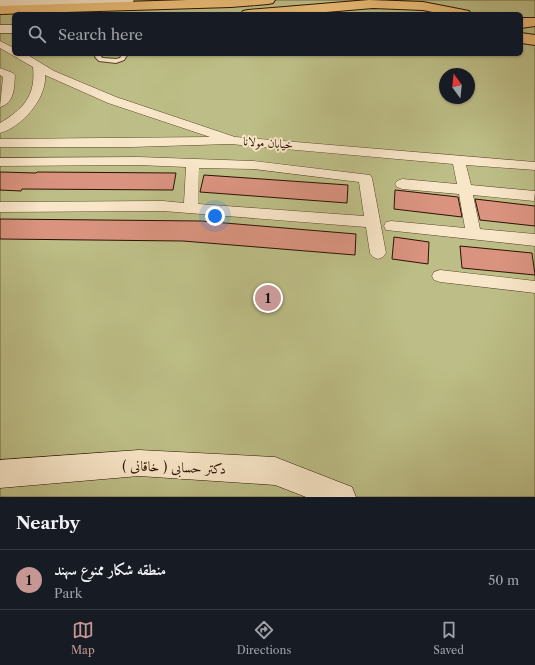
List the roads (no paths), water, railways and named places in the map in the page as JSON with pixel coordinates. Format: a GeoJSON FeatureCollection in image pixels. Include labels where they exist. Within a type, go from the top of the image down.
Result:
{"type":"FeatureCollection","features":[{"type":"Feature","properties":{"kind":"main road"},"geometry":{"type":"LineString","coordinates":[[0,10],[231,3],[268,0]]}},
{"type":"Feature","properties":{"kind":"main road"},"geometry":{"type":"LineString","coordinates":[[444,0],[469,12]]}},
{"type":"Feature","properties":{"kind":"main road"},"geometry":{"type":"LineString","coordinates":[[268,12],[373,4],[423,6],[454,12]]}},
{"type":"Feature","properties":{"kind":"main road"},"geometry":{"type":"LineString","coordinates":[[333,6],[381,12]]}},
{"type":"Feature","properties":{"kind":"main road"},"geometry":{"type":"LineString","coordinates":[[3,27],[12,22]]}},
{"type":"Feature","properties":{"kind":"main road"},"geometry":{"type":"LineString","coordinates":[[523,23],[535,22]]}},
{"type":"Feature","properties":{"kind":"main road"},"geometry":{"type":"LineString","coordinates":[[523,38],[535,40]]}},
{"type":"Feature","properties":{"kind":"street"},"geometry":{"type":"LineString","coordinates":[[0,4],[127,0]]}},
{"type":"Feature","properties":{"kind":"street"},"geometry":{"type":"LineString","coordinates":[[188,0],[231,3]]}},
{"type":"Feature","properties":{"kind":"street"},"geometry":{"type":"LineString","coordinates":[[0,44],[12,51]]}},
{"type":"Feature","properties":{"kind":"street","name":"خیابان مولانا"},"geometry":{"type":"LineString","coordinates":[[21,56],[50,73],[112,100],[234,141],[332,148],[459,161],[535,166]]}},
{"type":"Feature","properties":{"kind":"street"},"geometry":{"type":"LineString","coordinates":[[0,129],[16,118],[29,106],[38,90],[41,77],[38,66]]}},
{"type":"Feature","properties":{"kind":"street"},"geometry":{"type":"LineString","coordinates":[[0,71],[9,75],[2,99]]}},
{"type":"Feature","properties":{"kind":"street"},"geometry":{"type":"LineString","coordinates":[[0,143],[234,141]]}},
{"type":"Feature","properties":{"kind":"street"},"geometry":{"type":"LineString","coordinates":[[459,161],[474,234]]}},
{"type":"Feature","properties":{"kind":"street"},"geometry":{"type":"LineString","coordinates":[[0,162],[138,162],[253,165],[365,178],[378,253]]}},
{"type":"Feature","properties":{"kind":"street"},"geometry":{"type":"LineString","coordinates":[[191,208],[193,163]]}},
{"type":"Feature","properties":{"kind":"street"},"geometry":{"type":"LineString","coordinates":[[402,184],[534,196]]}},
{"type":"Feature","properties":{"kind":"street"},"geometry":{"type":"LineString","coordinates":[[0,207],[164,206],[373,222]]}},
{"type":"Feature","properties":{"kind":"street"},"geometry":{"type":"LineString","coordinates":[[391,226],[535,240]]}},
{"type":"Feature","properties":{"kind":"street"},"geometry":{"type":"LineString","coordinates":[[440,276],[535,287]]}},
{"type":"Feature","properties":{"kind":"street","name":"دکتر حسابی ( خاقانی )"},"geometry":{"type":"LineString","coordinates":[[0,474],[138,463],[275,471],[342,497]]}},
{"type":"Feature","properties":{"kind":"lane"},"geometry":{"type":"LineString","coordinates":[[98,56],[101,60],[116,61],[122,59],[124,56]]}},
{"type":"Feature","properties":{"kind":"place","name":"منطقه شکار ممنوع سهند"},"geometry":{"type":"Point","coordinates":[268,298]}}]}
